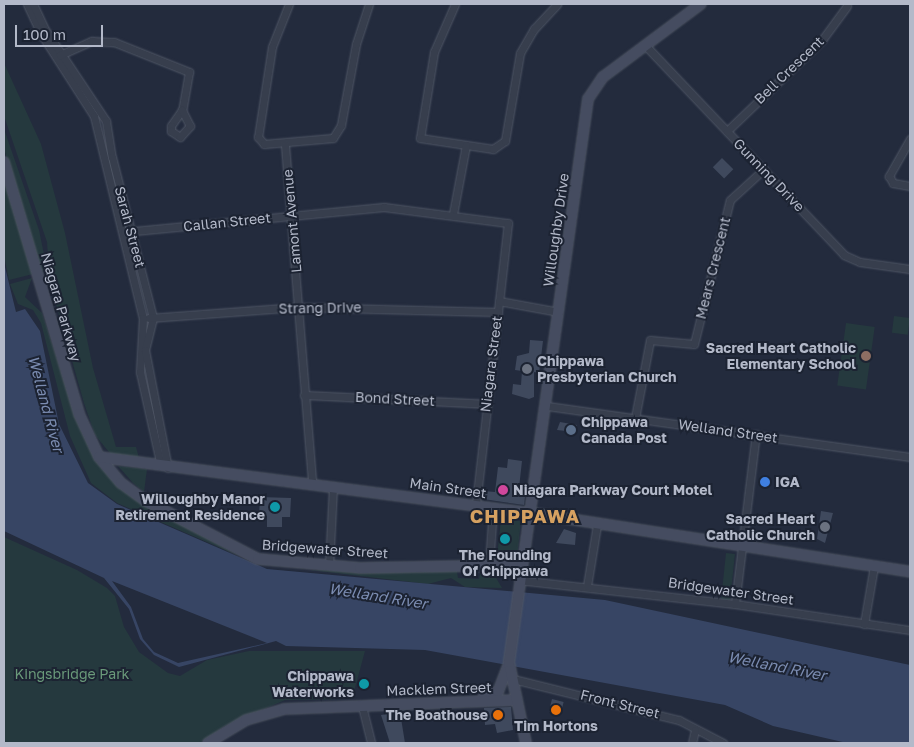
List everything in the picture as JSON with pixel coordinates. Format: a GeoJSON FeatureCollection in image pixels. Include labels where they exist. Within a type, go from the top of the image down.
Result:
{"type":"FeatureCollection","features":[{"type":"Feature","properties":{"kind":"main road","name":"Willoughby Drive"},"geometry":{"type":"LineString","coordinates":[[526,743],[517,700],[509,679],[509,662],[518,582],[547,406],[588,99],[597,82],[698,5]]}},
{"type":"Feature","properties":{"kind":"main road","name":"Niagara Parkway"},"geometry":{"type":"LineString","coordinates":[[4,162],[64,368],[99,457]]}},
{"type":"Feature","properties":{"kind":"main road","name":"Main Street"},"geometry":{"type":"LineString","coordinates":[[99,457],[164,467],[312,484],[530,513],[597,525],[910,572]]}},
{"type":"Feature","properties":{"kind":"main road","name":"Bridgewater Street"},"geometry":{"type":"LineString","coordinates":[[99,457],[133,492],[248,556],[274,562],[330,566],[521,565]]}},
{"type":"Feature","properties":{"kind":"main road"},"geometry":{"type":"LineString","coordinates":[[501,565],[518,582]]}},
{"type":"Feature","properties":{"kind":"main road"},"geometry":{"type":"LineString","coordinates":[[460,703],[492,695],[509,679]]}},
{"type":"Feature","properties":{"kind":"main road","name":"Macklem Street"},"geometry":{"type":"LineString","coordinates":[[362,706],[517,700]]}},
{"type":"Feature","properties":{"kind":"main road"},"geometry":{"type":"LineString","coordinates":[[208,743],[234,726],[271,712],[362,706]]}},
{"type":"Feature","properties":{"kind":"street","name":"Sarah Street"},"geometry":{"type":"LineString","coordinates":[[27,4],[94,116],[144,318],[140,372],[164,467]]}},
{"type":"Feature","properties":{"kind":"street","name":"Sarah Street"},"geometry":{"type":"LineString","coordinates":[[33,4],[59,56],[106,121],[112,157],[153,318],[145,350],[164,467]]}},
{"type":"Feature","properties":{"kind":"street"},"geometry":{"type":"LineString","coordinates":[[289,4],[272,47],[258,137],[264,144],[286,145],[333,138],[341,125],[356,44],[369,4]]}},
{"type":"Feature","properties":{"kind":"street"},"geometry":{"type":"LineString","coordinates":[[455,4],[434,52],[420,138],[493,149],[504,144],[520,53],[534,28],[557,4]]}},
{"type":"Feature","properties":{"kind":"street","name":"Bell Crescent"},"geometry":{"type":"LineString","coordinates":[[727,131],[822,40],[846,4]]}},
{"type":"Feature","properties":{"kind":"street"},"geometry":{"type":"LineString","coordinates":[[59,56],[92,41],[114,42],[189,72],[182,110]]}},
{"type":"Feature","properties":{"kind":"street","name":"Gunning Drive"},"geometry":{"type":"LineString","coordinates":[[645,45],[849,258],[910,269]]}},
{"type":"Feature","properties":{"kind":"street"},"geometry":{"type":"LineString","coordinates":[[910,139],[890,176],[893,183],[910,186]]}},
{"type":"Feature","properties":{"kind":"street","name":"Lamont Avenue"},"geometry":{"type":"LineString","coordinates":[[286,145],[312,484]]}},
{"type":"Feature","properties":{"kind":"street"},"geometry":{"type":"LineString","coordinates":[[454,214],[466,145]]}},
{"type":"Feature","properties":{"kind":"street","name":"Mears Crescent"},"geometry":{"type":"LineString","coordinates":[[635,418],[650,340],[694,344],[730,200],[764,169]]}},
{"type":"Feature","properties":{"kind":"street","name":"Callan Street"},"geometry":{"type":"LineString","coordinates":[[124,232],[384,207],[454,214],[508,224]]}},
{"type":"Feature","properties":{"kind":"street","name":"Niagara Street"},"geometry":{"type":"LineString","coordinates":[[476,506],[486,404],[508,224]]}},
{"type":"Feature","properties":{"kind":"street"},"geometry":{"type":"LineString","coordinates":[[499,301],[559,312]]}},
{"type":"Feature","properties":{"kind":"street","name":"Strang Drive"},"geometry":{"type":"LineString","coordinates":[[144,318],[298,307],[498,312]]}},
{"type":"Feature","properties":{"kind":"street","name":"Bond Street"},"geometry":{"type":"LineString","coordinates":[[304,395],[486,404]]}},
{"type":"Feature","properties":{"kind":"street","name":"Welland Street"},"geometry":{"type":"LineString","coordinates":[[547,406],[910,457]]}},
{"type":"Feature","properties":{"kind":"street"},"geometry":{"type":"LineString","coordinates":[[735,604],[756,434]]}},
{"type":"Feature","properties":{"kind":"street"},"geometry":{"type":"LineString","coordinates":[[330,566],[333,487]]}},
{"type":"Feature","properties":{"kind":"street"},"geometry":{"type":"LineString","coordinates":[[489,565],[493,508]]}},
{"type":"Feature","properties":{"kind":"street"},"geometry":{"type":"LineString","coordinates":[[587,586],[597,525]]}},
{"type":"Feature","properties":{"kind":"street"},"geometry":{"type":"LineString","coordinates":[[864,624],[874,566]]}},
{"type":"Feature","properties":{"kind":"street","name":"Bridgewater Street"},"geometry":{"type":"LineString","coordinates":[[518,582],[587,586],[735,604],[910,630]]}},
{"type":"Feature","properties":{"kind":"street","name":"Front Street"},"geometry":{"type":"LineString","coordinates":[[509,679],[634,707],[679,720],[723,743]]}},
{"type":"Feature","properties":{"kind":"street"},"geometry":{"type":"LineString","coordinates":[[362,706],[371,743]]}},
{"type":"Feature","properties":{"kind":"street"},"geometry":{"type":"LineString","coordinates":[[692,743],[695,730]]}},
{"type":"Feature","properties":{"kind":"green space"},"geometry":{"type":"Polygon","coordinates":[[[4,63],[41,144],[65,233],[93,368],[116,447],[136,447],[139,458],[113,457],[95,435],[84,403],[50,283],[47,242],[4,116],[4,63]]]}},
{"type":"Feature","properties":{"kind":"green space"},"geometry":{"type":"Polygon","coordinates":[[[4,129],[39,230],[46,264],[42,273],[4,149],[4,129]]]}},
{"type":"Feature","properties":{"kind":"green space"},"geometry":{"type":"Polygon","coordinates":[[[4,177],[33,274],[9,280],[4,256],[4,177]]]}},
{"type":"Feature","properties":{"kind":"green space"},"geometry":{"type":"Polygon","coordinates":[[[32,278],[25,297],[42,313],[76,417],[98,464],[125,492],[239,556],[117,503],[91,483],[70,436],[41,323],[33,310],[18,304],[10,284],[32,278]]]}},
{"type":"Feature","properties":{"kind":"green space"},"geometry":{"type":"Polygon","coordinates":[[[894,316],[910,318],[908,335],[892,333],[894,316]]]}},
{"type":"Feature","properties":{"kind":"green space"},"geometry":{"type":"Polygon","coordinates":[[[846,323],[875,327],[866,389],[837,385],[846,323]]]}},
{"type":"Feature","properties":{"kind":"green space"},"geometry":{"type":"Polygon","coordinates":[[[118,466],[147,469],[144,492],[133,483],[118,466]]]}},
{"type":"Feature","properties":{"kind":"green space"},"geometry":{"type":"Polygon","coordinates":[[[501,519],[521,521],[517,559],[497,557],[501,519]]]}},
{"type":"Feature","properties":{"kind":"green space","name":"Kingsbridge Park"},"geometry":{"type":"Polygon","coordinates":[[[4,537],[77,570],[107,588],[115,596],[124,627],[139,652],[168,673],[180,676],[207,660],[249,651],[365,651],[352,699],[285,700],[225,726],[200,743],[4,743],[4,537]]]}},
{"type":"Feature","properties":{"kind":"green space"},"geometry":{"type":"Polygon","coordinates":[[[726,553],[735,554],[730,602],[721,601],[726,553]]]}},
{"type":"Feature","properties":{"kind":"green space"},"geometry":{"type":"Polygon","coordinates":[[[310,570],[457,571],[458,578],[479,579],[481,571],[481,575],[495,576],[502,588],[465,587],[451,578],[428,584],[310,570]]]}},
{"type":"Feature","properties":{"kind":"water","name":"Welland River"},"geometry":{"type":"Polygon","coordinates":[[[4,263],[16,312],[25,309],[40,331],[59,424],[88,483],[117,504],[267,569],[605,600],[910,665],[910,743],[847,743],[773,726],[725,705],[425,650],[286,646],[276,641],[179,667],[154,655],[140,639],[129,609],[104,578],[4,531],[4,263]],[[112,581],[131,607],[143,639],[154,652],[178,663],[267,643],[112,581]]]}},
{"type":"Feature","properties":{"kind":"building"},"geometry":{"type":"Polygon","coordinates":[[[722,158],[733,169],[724,179],[713,167],[722,158]]]}},
{"type":"Feature","properties":{"kind":"building","name":"Chippawa Presbyterian Church"},"geometry":{"type":"Polygon","coordinates":[[[530,340],[543,341],[539,373],[534,372],[534,397],[529,399],[512,394],[513,384],[521,385],[522,371],[515,370],[517,356],[529,353],[530,340]]]}},
{"type":"Feature","properties":{"kind":"building"},"geometry":{"type":"Polygon","coordinates":[[[560,422],[577,425],[575,432],[557,430],[560,422]]]}},
{"type":"Feature","properties":{"kind":"building"},"geometry":{"type":"Polygon","coordinates":[[[508,459],[522,461],[519,488],[526,489],[524,505],[483,499],[484,491],[495,492],[498,467],[507,468],[508,459]]]}},
{"type":"Feature","properties":{"kind":"building","name":"Willoughby Manor Retirement Residence"},"geometry":{"type":"Polygon","coordinates":[[[260,497],[291,498],[290,517],[282,517],[282,527],[267,527],[267,516],[259,516],[260,497]]]}},
{"type":"Feature","properties":{"kind":"building","name":"Sacred Heart Catholic Church"},"geometry":{"type":"Polygon","coordinates":[[[821,511],[833,513],[825,543],[817,539],[821,511]]]}},
{"type":"Feature","properties":{"kind":"building"},"geometry":{"type":"Polygon","coordinates":[[[564,529],[576,533],[575,545],[556,543],[564,529]]]}},
{"type":"Feature","properties":{"kind":"building","name":"Tim Hortons"},"geometry":{"type":"Polygon","coordinates":[[[552,699],[564,702],[560,715],[549,712],[552,699]]]}},
{"type":"Feature","properties":{"kind":"building","name":"The Boathouse"},"geometry":{"type":"Polygon","coordinates":[[[511,707],[513,730],[497,733],[495,724],[485,725],[484,708],[511,707]]]}},
{"type":"Feature","properties":{"kind":"building"},"geometry":{"type":"Polygon","coordinates":[[[400,712],[405,743],[390,743],[381,715],[400,712]]]}},
{"type":"Feature","properties":{"kind":"place","name":"Sacred Heart Catholic Elementary School"},"geometry":{"type":"Point","coordinates":[866,356]}},
{"type":"Feature","properties":{"kind":"place","name":"Chippawa Presbyterian Church"},"geometry":{"type":"Point","coordinates":[527,369]}},
{"type":"Feature","properties":{"kind":"place","name":"Chippawa Canada Post"},"geometry":{"type":"Point","coordinates":[571,430]}},
{"type":"Feature","properties":{"kind":"place","name":"IGA"},"geometry":{"type":"Point","coordinates":[765,482]}},
{"type":"Feature","properties":{"kind":"place","name":"Niagara Parkway Court Motel"},"geometry":{"type":"Point","coordinates":[503,490]}},
{"type":"Feature","properties":{"kind":"place","name":"Willoughby Manor Retirement Residence"},"geometry":{"type":"Point","coordinates":[275,507]}},
{"type":"Feature","properties":{"kind":"place","name":"Sacred Heart Catholic Church"},"geometry":{"type":"Point","coordinates":[825,527]}},
{"type":"Feature","properties":{"kind":"place","name":"The Founding Of Chippawa"},"geometry":{"type":"Point","coordinates":[505,539]}},
{"type":"Feature","properties":{"kind":"place","name":"Chippawa Waterworks"},"geometry":{"type":"Point","coordinates":[364,684]}},
{"type":"Feature","properties":{"kind":"place","name":"Tim Hortons"},"geometry":{"type":"Point","coordinates":[556,710]}},
{"type":"Feature","properties":{"kind":"place","name":"The Boathouse"},"geometry":{"type":"Point","coordinates":[498,715]}},
{"type":"Feature","properties":{"kind":"district","name":"CHIPPAWA"},"geometry":{"type":"Point","coordinates":[525,516]}}]}
